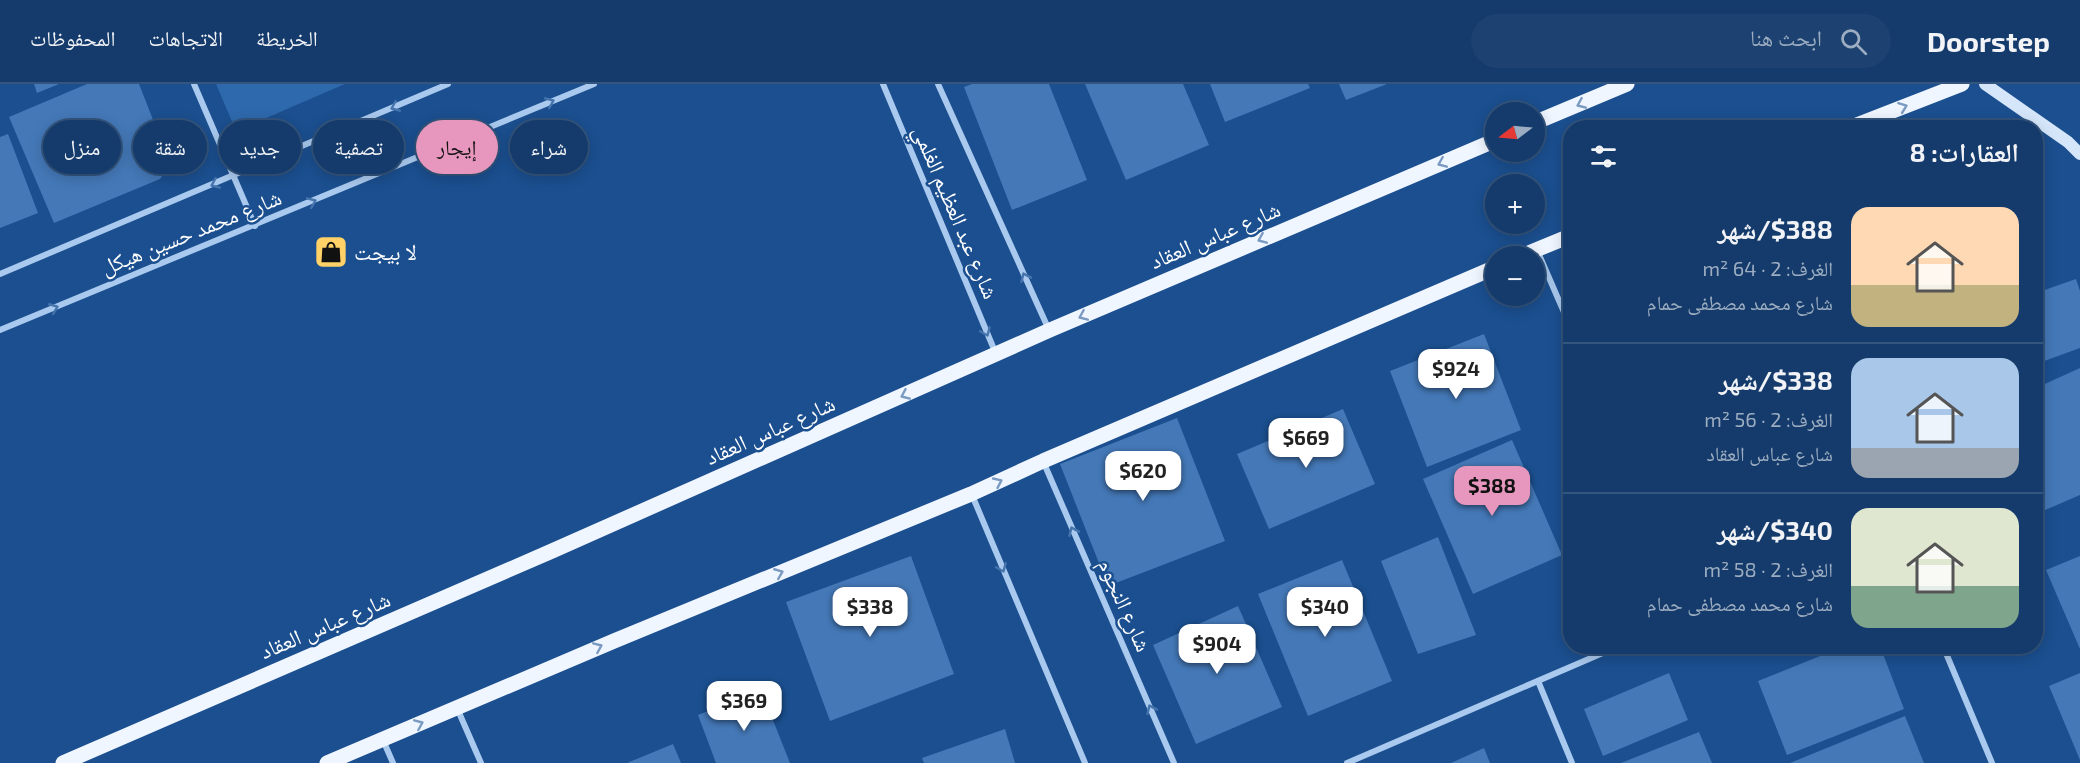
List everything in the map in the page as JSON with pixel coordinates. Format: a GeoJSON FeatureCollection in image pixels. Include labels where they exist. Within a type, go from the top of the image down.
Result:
{"type":"FeatureCollection","features":[{"type":"Feature","properties":{"kind":"main road"},"geometry":{"type":"LineString","coordinates":[[1545,118],[1627,84]]}},
{"type":"Feature","properties":{"kind":"main road"},"geometry":{"type":"LineString","coordinates":[[1870,120],[1962,84]]}},
{"type":"Feature","properties":{"kind":"main road","name":"شارع عباس العقاد"},"geometry":{"type":"LineString","coordinates":[[63,763],[552,551],[1050,330],[1485,145]]}},
{"type":"Feature","properties":{"kind":"main road"},"geometry":{"type":"LineString","coordinates":[[1545,246],[1563,239]]}},
{"type":"Feature","properties":{"kind":"main road"},"geometry":{"type":"LineString","coordinates":[[327,763],[614,641],[971,494],[1485,272]]}},
{"type":"Feature","properties":{"kind":"street"},"geometry":{"type":"LineString","coordinates":[[194,84],[255,226]]}},
{"type":"Feature","properties":{"kind":"street","name":"شارع محمد حسين هيكل"},"geometry":{"type":"LineString","coordinates":[[0,274],[448,84]]}},
{"type":"Feature","properties":{"kind":"street","name":"شارع محمد حسين هيكل"},"geometry":{"type":"LineString","coordinates":[[0,330],[594,84]]}},
{"type":"Feature","properties":{"kind":"street","name":"شارع عبد العظيم الغلمي"},"geometry":{"type":"LineString","coordinates":[[883,84],[996,354]]}},
{"type":"Feature","properties":{"kind":"street","name":"شارع عبد العظيم الغلمي"},"geometry":{"type":"LineString","coordinates":[[938,84],[1050,330]]}},
{"type":"Feature","properties":{"kind":"street"},"geometry":{"type":"LineString","coordinates":[[1985,84],[2037,120]]}},
{"type":"Feature","properties":{"kind":"street"},"geometry":{"type":"LineString","coordinates":[[2043,125],[2080,154]]}},
{"type":"Feature","properties":{"kind":"street"},"geometry":{"type":"LineString","coordinates":[[1545,268],[1563,310]]}},
{"type":"Feature","properties":{"kind":"street","name":"شارع النجوم"},"geometry":{"type":"LineString","coordinates":[[1043,461],[1174,763]]}},
{"type":"Feature","properties":{"kind":"street"},"geometry":{"type":"LineString","coordinates":[[971,494],[1084,763]]}},
{"type":"Feature","properties":{"kind":"street"},"geometry":{"type":"LineString","coordinates":[[1347,763],[1600,654]]}},
{"type":"Feature","properties":{"kind":"street"},"geometry":{"type":"LineString","coordinates":[[1946,654],[1992,763]]}},
{"type":"Feature","properties":{"kind":"street"},"geometry":{"type":"LineString","coordinates":[[1538,681],[1572,763]]}},
{"type":"Feature","properties":{"kind":"street"},"geometry":{"type":"LineString","coordinates":[[457,707],[480,763]]}},
{"type":"Feature","properties":{"kind":"street"},"geometry":{"type":"LineString","coordinates":[[382,740],[393,763]]}},
{"type":"Feature","properties":{"kind":"shaded area"},"geometry":{"type":"Polygon","coordinates":[[[216,84],[345,84],[262,120],[231,120],[216,84]]]}},
{"type":"Feature","properties":{"kind":"building"},"geometry":{"type":"Polygon","coordinates":[[[34,84],[59,84],[37,93],[34,84]]]}},
{"type":"Feature","properties":{"kind":"building"},"geometry":{"type":"Polygon","coordinates":[[[87,84],[139,84],[153,120],[133,120],[133,174],[164,174],[160,179],[54,223],[9,117],[87,84]]]}},
{"type":"Feature","properties":{"kind":"building"},"geometry":{"type":"Polygon","coordinates":[[[972,84],[1049,84],[1087,180],[1012,210],[964,87],[972,84]]]}},
{"type":"Feature","properties":{"kind":"building"},"geometry":{"type":"Polygon","coordinates":[[[1085,84],[1183,84],[1209,145],[1126,180],[1085,84]]]}},
{"type":"Feature","properties":{"kind":"building"},"geometry":{"type":"Polygon","coordinates":[[[1210,84],[1308,84],[1310,88],[1225,122],[1210,84]]]}},
{"type":"Feature","properties":{"kind":"building"},"geometry":{"type":"Polygon","coordinates":[[[1339,84],[1387,84],[1346,100],[1339,84]]]}},
{"type":"Feature","properties":{"kind":"building"},"geometry":{"type":"Polygon","coordinates":[[[8,134],[38,213],[0,228],[0,137],[8,134]]]}},
{"type":"Feature","properties":{"kind":"building"},"geometry":{"type":"Polygon","coordinates":[[[2076,279],[2080,291],[2080,348],[2043,361],[2043,291],[2076,279]]]}},
{"type":"Feature","properties":{"kind":"building"},"geometry":{"type":"Polygon","coordinates":[[[1484,334],[1521,430],[1427,467],[1390,371],[1484,334]]]}},
{"type":"Feature","properties":{"kind":"building"},"geometry":{"type":"Polygon","coordinates":[[[2080,368],[2080,495],[2043,511],[2043,385],[2080,368]]]}},
{"type":"Feature","properties":{"kind":"building"},"geometry":{"type":"Polygon","coordinates":[[[1343,409],[1375,484],[1269,529],[1237,454],[1343,409]]]}},
{"type":"Feature","properties":{"kind":"building"},"geometry":{"type":"Polygon","coordinates":[[[1177,418],[1225,541],[1108,586],[1060,464],[1177,418]]]}},
{"type":"Feature","properties":{"kind":"building"},"geometry":{"type":"Polygon","coordinates":[[[1512,440],[1562,555],[1473,594],[1423,479],[1512,440]]]}},
{"type":"Feature","properties":{"kind":"building"},"geometry":{"type":"Polygon","coordinates":[[[1438,537],[1476,635],[1418,654],[1381,561],[1438,537]]]}},
{"type":"Feature","properties":{"kind":"building"},"geometry":{"type":"Polygon","coordinates":[[[911,556],[954,674],[830,721],[786,602],[911,556]]]}},
{"type":"Feature","properties":{"kind":"building"},"geometry":{"type":"Polygon","coordinates":[[[2080,556],[2080,649],[2046,570],[2080,556]]]}},
{"type":"Feature","properties":{"kind":"building"},"geometry":{"type":"Polygon","coordinates":[[[1342,560],[1392,681],[1308,716],[1258,594],[1342,560]]]}},
{"type":"Feature","properties":{"kind":"building"},"geometry":{"type":"Polygon","coordinates":[[[1238,606],[1282,707],[1196,744],[1153,645],[1238,606]]]}},
{"type":"Feature","properties":{"kind":"building"},"geometry":{"type":"Polygon","coordinates":[[[1825,654],[1883,654],[1904,709],[1787,755],[1758,681],[1825,654]]]}},
{"type":"Feature","properties":{"kind":"building"},"geometry":{"type":"Polygon","coordinates":[[[1669,673],[1688,720],[1603,756],[1584,709],[1669,673]]]}},
{"type":"Feature","properties":{"kind":"building"},"geometry":{"type":"Polygon","coordinates":[[[2080,673],[2080,760],[2049,686],[2080,673]]]}},
{"type":"Feature","properties":{"kind":"building"},"geometry":{"type":"Polygon","coordinates":[[[761,690],[790,763],[716,763],[698,715],[761,690]]]}},
{"type":"Feature","properties":{"kind":"building"},"geometry":{"type":"Polygon","coordinates":[[[1905,716],[1924,763],[1790,763],[1905,716]]]}},
{"type":"Feature","properties":{"kind":"building"},"geometry":{"type":"Polygon","coordinates":[[[1005,729],[1015,763],[924,763],[922,758],[1005,729]]]}},
{"type":"Feature","properties":{"kind":"building"},"geometry":{"type":"Polygon","coordinates":[[[1699,732],[1712,763],[1621,763],[1699,732]]]}},
{"type":"Feature","properties":{"kind":"building"},"geometry":{"type":"Polygon","coordinates":[[[673,744],[681,763],[627,763],[673,744]]]}},
{"type":"Feature","properties":{"kind":"building"},"geometry":{"type":"Polygon","coordinates":[[[1484,748],[1490,763],[1451,763],[1484,748]]]}},
{"type":"Feature","properties":{"kind":"place","name":"لا بيجت"},"geometry":{"type":"Point","coordinates":[331,252]}}]}
